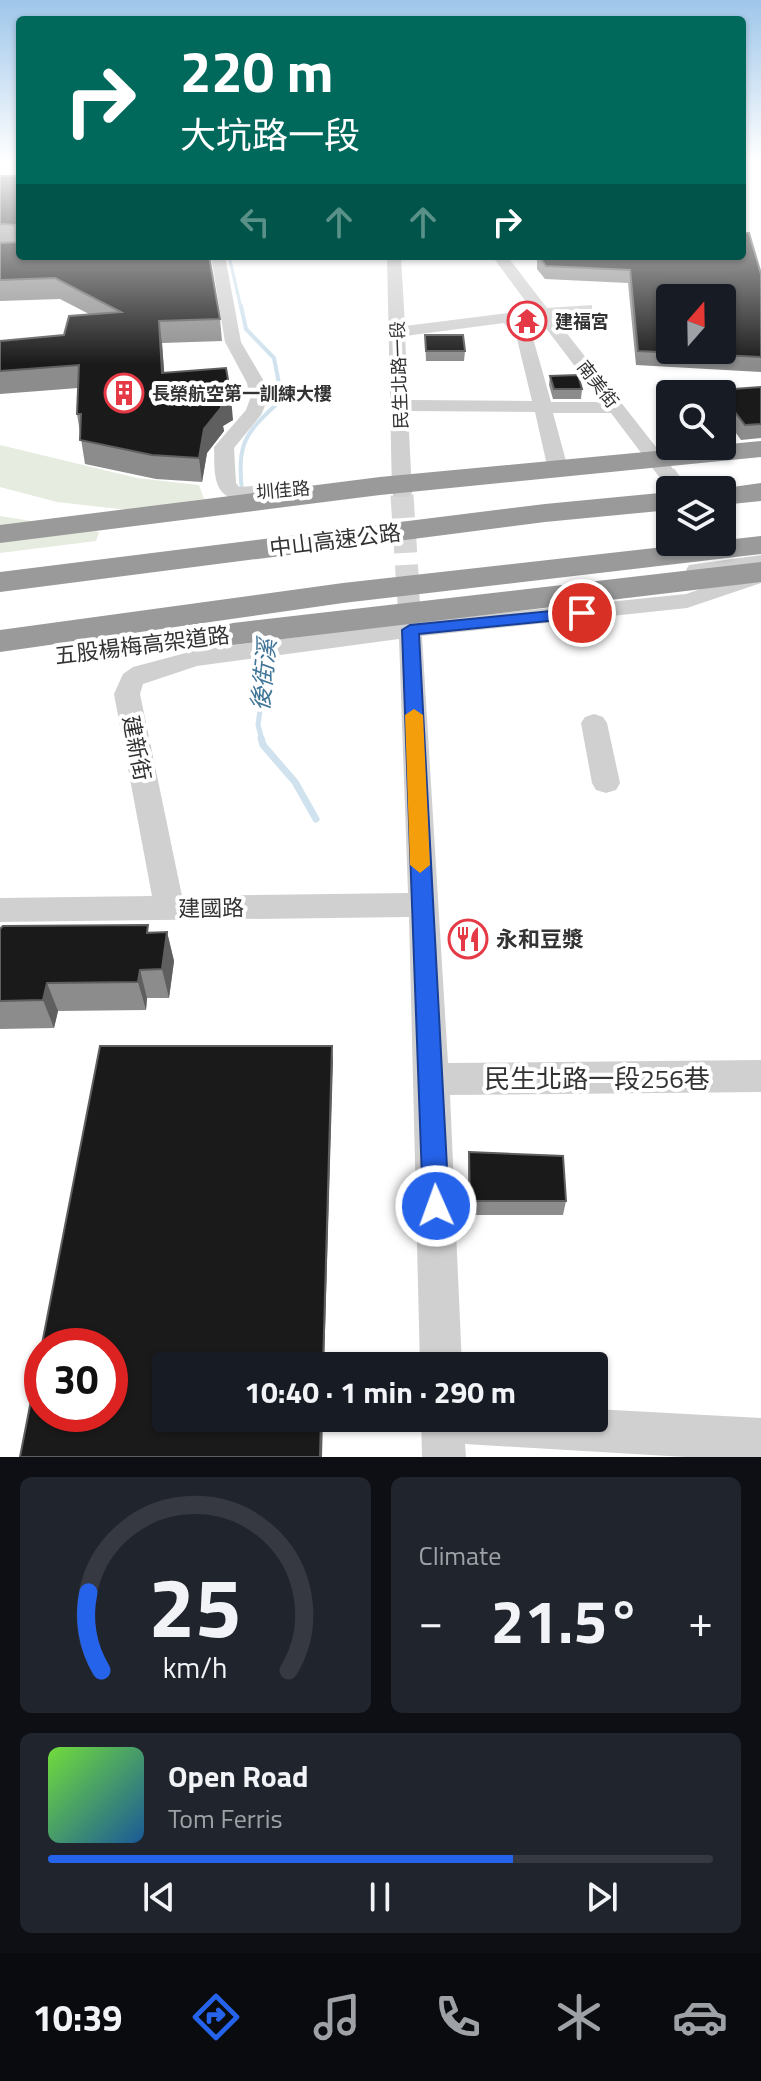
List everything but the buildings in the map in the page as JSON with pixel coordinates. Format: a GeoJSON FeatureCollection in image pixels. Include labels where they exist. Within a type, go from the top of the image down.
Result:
{"type":"FeatureCollection","features":[{"type":"Feature","properties":{"kind":"highway"},"geometry":{"type":"LineString","coordinates":[[0,534],[380,486],[761,449]]}},
{"type":"Feature","properties":{"kind":"highway"},"geometry":{"type":"LineString","coordinates":[[0,505],[76,521],[211,524],[536,492],[761,474]]}},
{"type":"Feature","properties":{"kind":"highway","name":"中山高速公路"},"geometry":{"type":"LineString","coordinates":[[0,582],[545,513],[656,491]]}},
{"type":"Feature","properties":{"kind":"highway"},"geometry":{"type":"LineString","coordinates":[[736,495],[761,492]]}},
{"type":"Feature","properties":{"kind":"highway"},"geometry":{"type":"LineString","coordinates":[[0,560],[184,536],[289,517]]}},
{"type":"Feature","properties":{"kind":"highway"},"geometry":{"type":"LineString","coordinates":[[0,641],[129,621],[748,561],[761,527]]}},
{"type":"Feature","properties":{"kind":"highway","name":"中山高速公路"},"geometry":{"type":"LineString","coordinates":[[0,614],[290,577],[656,538]]}},
{"type":"Feature","properties":{"kind":"highway","name":"五股楊梅高架道路"},"geometry":{"type":"LineString","coordinates":[[0,662],[748,561]]}},
{"type":"Feature","properties":{"kind":"highway"},"geometry":{"type":"LineString","coordinates":[[0,650],[129,621]]}},
{"type":"Feature","properties":{"kind":"highway"},"geometry":{"type":"LineString","coordinates":[[0,662],[129,621]]}},
{"type":"Feature","properties":{"kind":"street","name":"圳佳路"},"geometry":{"type":"LineString","coordinates":[[219,260],[233,342],[256,383],[259,399],[255,411],[224,447],[226,484],[242,493],[402,486]]}},
{"type":"Feature","properties":{"kind":"street","name":"民生北路一段"},"geometry":{"type":"LineString","coordinates":[[394,260],[402,486]]}},
{"type":"Feature","properties":{"kind":"street"},"geometry":{"type":"LineString","coordinates":[[483,260],[496,280]]}},
{"type":"Feature","properties":{"kind":"street","name":"南美街"},"geometry":{"type":"LineString","coordinates":[[502,260],[616,408],[661,476]]}},
{"type":"Feature","properties":{"kind":"street"},"geometry":{"type":"LineString","coordinates":[[397,332],[513,312],[543,313],[586,308]]}},
{"type":"Feature","properties":{"kind":"street"},"geometry":{"type":"LineString","coordinates":[[513,312],[525,338],[556,461]]}},
{"type":"Feature","properties":{"kind":"street"},"geometry":{"type":"LineString","coordinates":[[400,405],[616,408]]}},
{"type":"Feature","properties":{"kind":"street","name":"建新街"},"geometry":{"type":"LineString","coordinates":[[169,908],[127,687],[142,673],[161,666],[302,643],[409,608],[675,602],[710,596],[748,561]]}},
{"type":"Feature","properties":{"kind":"street"},"geometry":{"type":"LineString","coordinates":[[409,608],[421,905],[432,1079],[441,1352]]}},
{"type":"Feature","properties":{"kind":"street"},"geometry":{"type":"LineString","coordinates":[[594,723],[606,783]]}},
{"type":"Feature","properties":{"kind":"street","name":"建國路"},"geometry":{"type":"LineString","coordinates":[[0,910],[421,905]]}},
{"type":"Feature","properties":{"kind":"street","name":"民生北路一段256巷"},"geometry":{"type":"LineString","coordinates":[[432,1079],[761,1076]]}},
{"type":"Feature","properties":{"kind":"street"},"geometry":{"type":"LineString","coordinates":[[443,1432],[761,1440]]}},
{"type":"Feature","properties":{"kind":"shaded area"},"geometry":{"type":"Polygon","coordinates":[[[0,445],[137,478],[199,485],[204,499],[128,510],[57,502],[0,487],[0,445]]]}},
{"type":"Feature","properties":{"kind":"shaded area"},"geometry":{"type":"Polygon","coordinates":[[[0,516],[99,532],[96,541],[0,553],[0,516]]]}},
{"type":"Feature","properties":{"kind":"waterway","name":"後街溪"},"geometry":{"type":"LineString","coordinates":[[230,260],[241,308]]}},
{"type":"Feature","properties":{"kind":"waterway","name":"後街溪"},"geometry":{"type":"LineString","coordinates":[[241,306],[246,329],[274,358],[282,399],[246,439],[241,460],[242,492]]}},
{"type":"Feature","properties":{"kind":"waterway","name":"後街溪"},"geometry":{"type":"LineString","coordinates":[[262,740],[258,725],[268,650]]}},
{"type":"Feature","properties":{"kind":"waterway","name":"後街溪"},"geometry":{"type":"LineString","coordinates":[[261,738],[263,745],[295,782],[316,819]]}},
{"type":"Feature","properties":{"kind":"tunnel"},"geometry":{"type":"LineString","coordinates":[[402,495],[408,589]]}},
{"type":"Feature","properties":{"kind":"slow traffic"},"geometry":{"type":"LineString","coordinates":[[414,715],[420,865]]}},
{"type":"Feature","properties":{"kind":"place","name":"建福宮"},"geometry":{"type":"Point","coordinates":[527,321]}},
{"type":"Feature","properties":{"kind":"place","name":"長榮航空第一訓練大樓"},"geometry":{"type":"Point","coordinates":[124,393]}},
{"type":"Feature","properties":{"kind":"place","name":"永和豆漿"},"geometry":{"type":"Point","coordinates":[468,939]}},
{"type":"Feature","properties":{"kind":"route"},"geometry":{"type":"LineString","coordinates":[[436,1206],[410,630],[582,613]]}}]}
